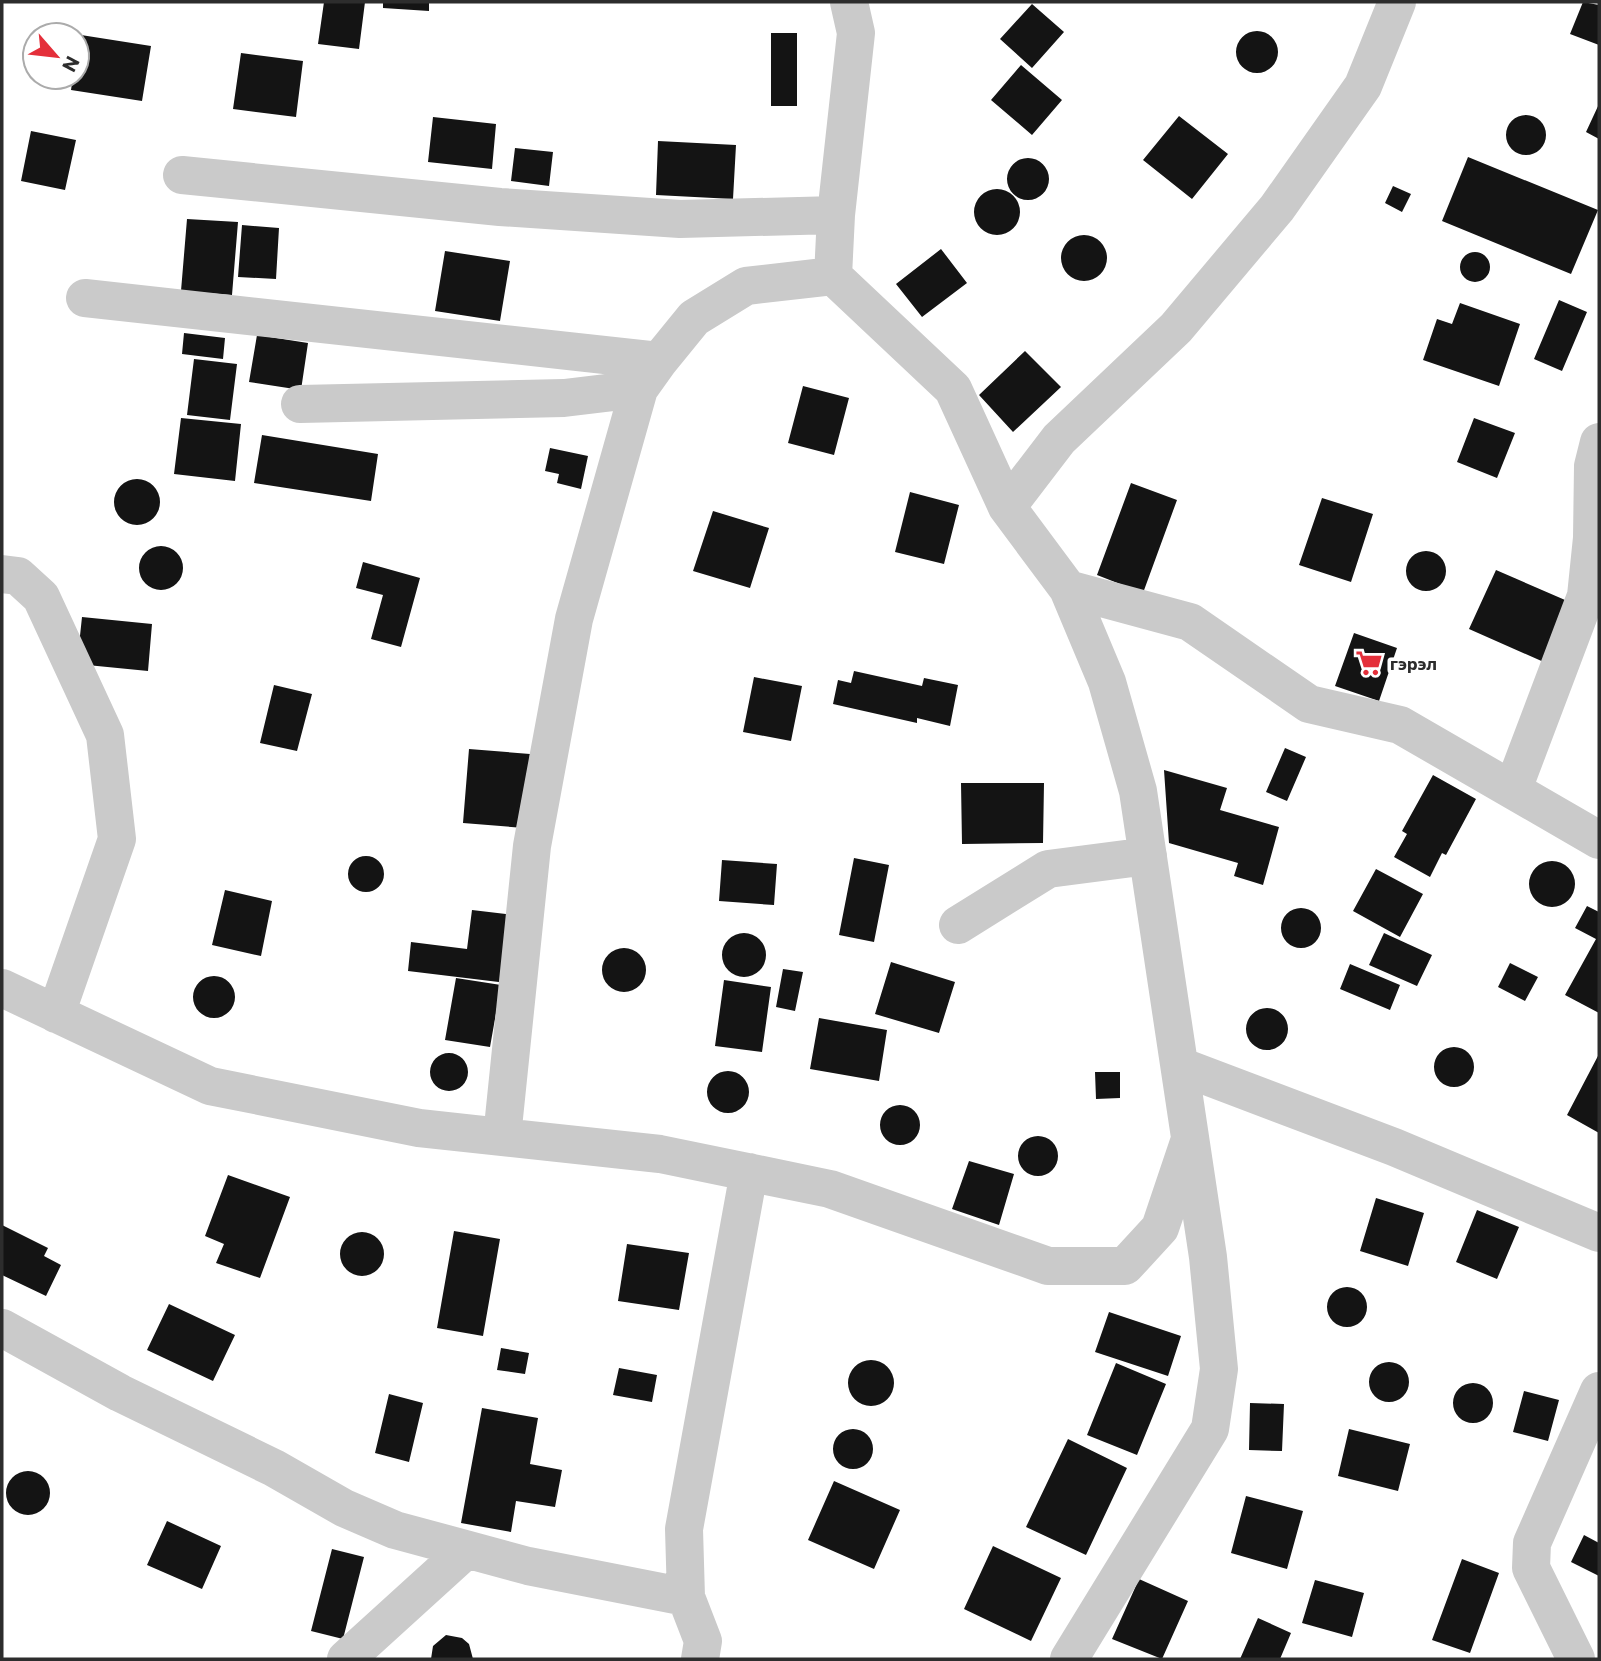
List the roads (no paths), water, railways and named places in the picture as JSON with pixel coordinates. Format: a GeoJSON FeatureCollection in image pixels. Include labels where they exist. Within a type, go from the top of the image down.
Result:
{"type":"FeatureCollection","features":[{"type":"Feature","properties":{"kind":"street"},"geometry":{"type":"LineString","coordinates":[[849,2],[856,33],[836,215],[833,275],[953,389],[1007,507],[1068,589],[1107,682],[1138,791],[1208,1257],[1219,1369],[1210,1430],[1069,1659]]}},
{"type":"Feature","properties":{"kind":"street"},"geometry":{"type":"LineString","coordinates":[[1007,507],[1059,439],[1176,328],[1277,208],[1363,86],[1397,2]]}},
{"type":"Feature","properties":{"kind":"street"},"geometry":{"type":"LineString","coordinates":[[182,175],[500,207],[680,219],[836,215]]}},
{"type":"Feature","properties":{"kind":"street"},"geometry":{"type":"LineString","coordinates":[[502,1137],[532,846],[574,619],[649,375],[694,318],[746,286],[833,275]]}},
{"type":"Feature","properties":{"kind":"street"},"geometry":{"type":"LineString","coordinates":[[85,298],[649,375]]}},
{"type":"Feature","properties":{"kind":"street"},"geometry":{"type":"LineString","coordinates":[[300,404],[564,398],[649,375]]}},
{"type":"Feature","properties":{"kind":"street"},"geometry":{"type":"LineString","coordinates":[[1513,789],[1593,584],[1593,466],[1599,442]]}},
{"type":"Feature","properties":{"kind":"street"},"geometry":{"type":"LineString","coordinates":[[2,573],[18,576],[41,597],[105,735],[117,839],[55,1014]]}},
{"type":"Feature","properties":{"kind":"street"},"geometry":{"type":"LineString","coordinates":[[1068,589],[1190,622],[1309,705],[1401,725],[1599,840]]}},
{"type":"Feature","properties":{"kind":"street"},"geometry":{"type":"LineString","coordinates":[[958,925],[1048,869],[1148,856]]}},
{"type":"Feature","properties":{"kind":"street"},"geometry":{"type":"LineString","coordinates":[[2,988],[210,1086],[419,1128],[660,1154],[830,1189],[1048,1266],[1125,1266],[1160,1228],[1191,1136]]}},
{"type":"Feature","properties":{"kind":"street"},"geometry":{"type":"LineString","coordinates":[[1180,1066],[1394,1147],[1599,1233]]}},
{"type":"Feature","properties":{"kind":"street"},"geometry":{"type":"LineString","coordinates":[[700,1659],[703,1641],[686,1597],[684,1529],[750,1172]]}},
{"type":"Feature","properties":{"kind":"street"},"geometry":{"type":"LineString","coordinates":[[2,1328],[120,1394],[274,1468],[344,1508],[395,1530],[528,1566],[686,1597]]}},
{"type":"Feature","properties":{"kind":"street"},"geometry":{"type":"LineString","coordinates":[[1576,1659],[1531,1568],[1532,1543],[1599,1391]]}},
{"type":"Feature","properties":{"kind":"street"},"geometry":{"type":"LineString","coordinates":[[346,1659],[466,1550]]}},
{"type":"Feature","properties":{"kind":"place","name":"гэрэл"},"geometry":{"type":"Point","coordinates":[1369,663]}}]}
